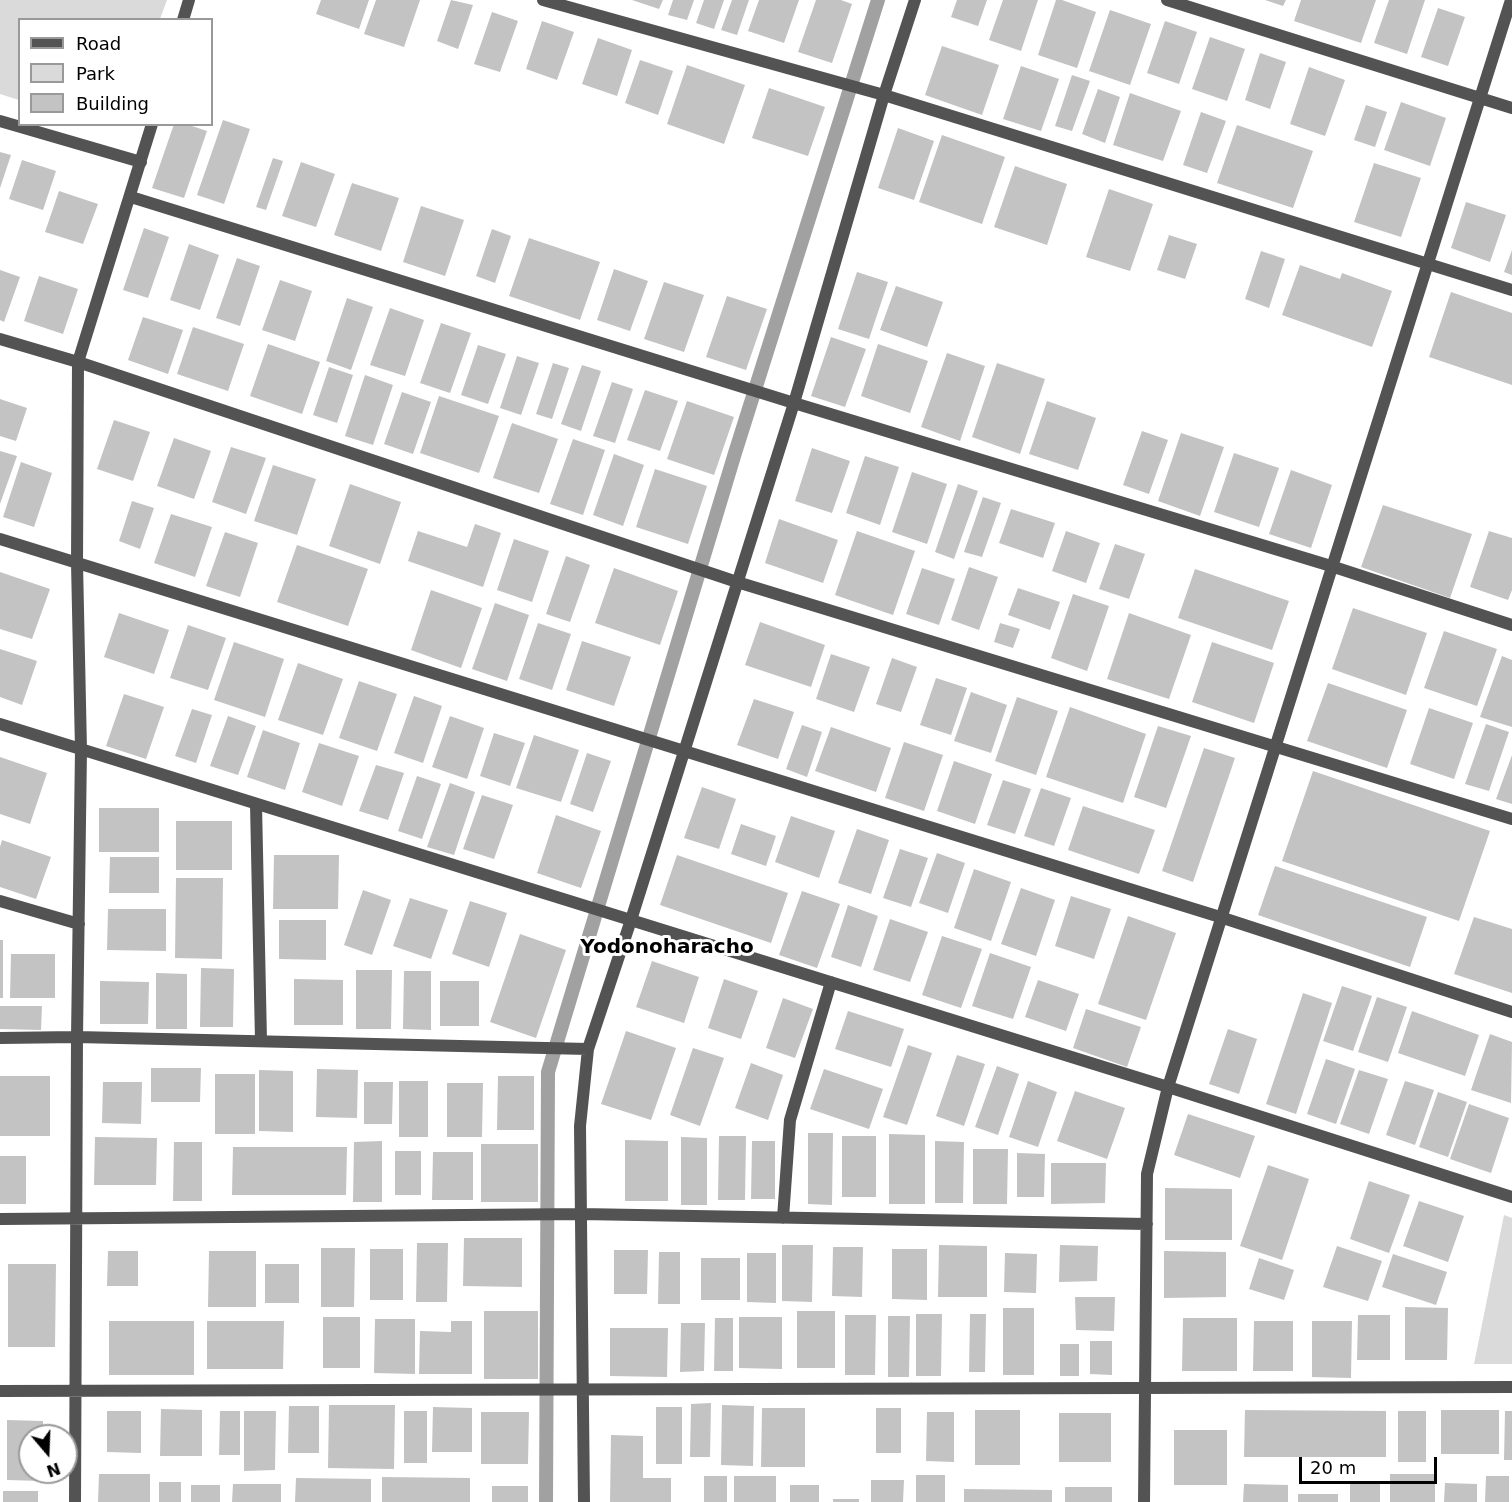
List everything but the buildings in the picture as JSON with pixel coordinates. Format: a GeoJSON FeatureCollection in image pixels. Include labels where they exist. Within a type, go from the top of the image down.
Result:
{"type":"FeatureCollection","features":[{"type":"Feature","properties":{"kind":"street"},"geometry":{"type":"LineString","coordinates":[[184,18],[189,0]]}},
{"type":"Feature","properties":{"kind":"street"},"geometry":{"type":"LineString","coordinates":[[543,0],[884,95],[1512,290]]}},
{"type":"Feature","properties":{"kind":"street"},"geometry":{"type":"LineString","coordinates":[[584,1502],[580,1126],[588,1049],[794,403],[884,95],[915,0]]}},
{"type":"Feature","properties":{"kind":"street"},"geometry":{"type":"LineString","coordinates":[[1167,0],[1512,108]]}},
{"type":"Feature","properties":{"kind":"street"},"geometry":{"type":"LineString","coordinates":[[1144,1502],[1148,1174],[1168,1087],[1511,0]]}},
{"type":"Feature","properties":{"kind":"street"},"geometry":{"type":"LineString","coordinates":[[0,121],[141,162]]}},
{"type":"Feature","properties":{"kind":"street"},"geometry":{"type":"LineString","coordinates":[[75,1502],[81,750],[77,563],[78,362],[151,126]]}},
{"type":"Feature","properties":{"kind":"street"},"geometry":{"type":"LineString","coordinates":[[131,197],[794,403],[1331,566],[1512,625]]}},
{"type":"Feature","properties":{"kind":"street"},"geometry":{"type":"LineString","coordinates":[[0,339],[78,362],[737,582],[1512,819]]}},
{"type":"Feature","properties":{"kind":"street"},"geometry":{"type":"LineString","coordinates":[[0,539],[1220,917],[1512,1012]]}},
{"type":"Feature","properties":{"kind":"street"},"geometry":{"type":"LineString","coordinates":[[0,724],[1168,1087],[1512,1197]]}},
{"type":"Feature","properties":{"kind":"street"},"geometry":{"type":"LineString","coordinates":[[256,804],[261,1041]]}},
{"type":"Feature","properties":{"kind":"street"},"geometry":{"type":"LineString","coordinates":[[0,901],[79,924]]}},
{"type":"Feature","properties":{"kind":"street"},"geometry":{"type":"LineString","coordinates":[[783,1218],[790,1120],[831,982]]}},
{"type":"Feature","properties":{"kind":"street"},"geometry":{"type":"LineString","coordinates":[[0,1038],[77,1037],[588,1049]]}},
{"type":"Feature","properties":{"kind":"street"},"geometry":{"type":"LineString","coordinates":[[0,1218],[581,1214],[1147,1224]]}},
{"type":"Feature","properties":{"kind":"street"},"geometry":{"type":"LineString","coordinates":[[0,1391],[1512,1387]]}},
{"type":"Feature","properties":{"kind":"green space"},"geometry":{"type":"Polygon","coordinates":[[[0,0],[167,0],[160,18],[18,18],[18,100],[0,94],[0,0]]]}},
{"type":"Feature","properties":{"kind":"green space"},"geometry":{"type":"Polygon","coordinates":[[[1504,1215],[1512,1218],[1512,1364],[1474,1364],[1504,1215]]]}},
{"type":"Feature","properties":{"kind":"waterway"},"geometry":{"type":"LineString","coordinates":[[546,1502],[548,1072],[735,453],[878,0]]}},
{"type":"Feature","properties":{"kind":"district","name":"Yodonoharacho"},"geometry":{"type":"Point","coordinates":[667,948]}}]}
